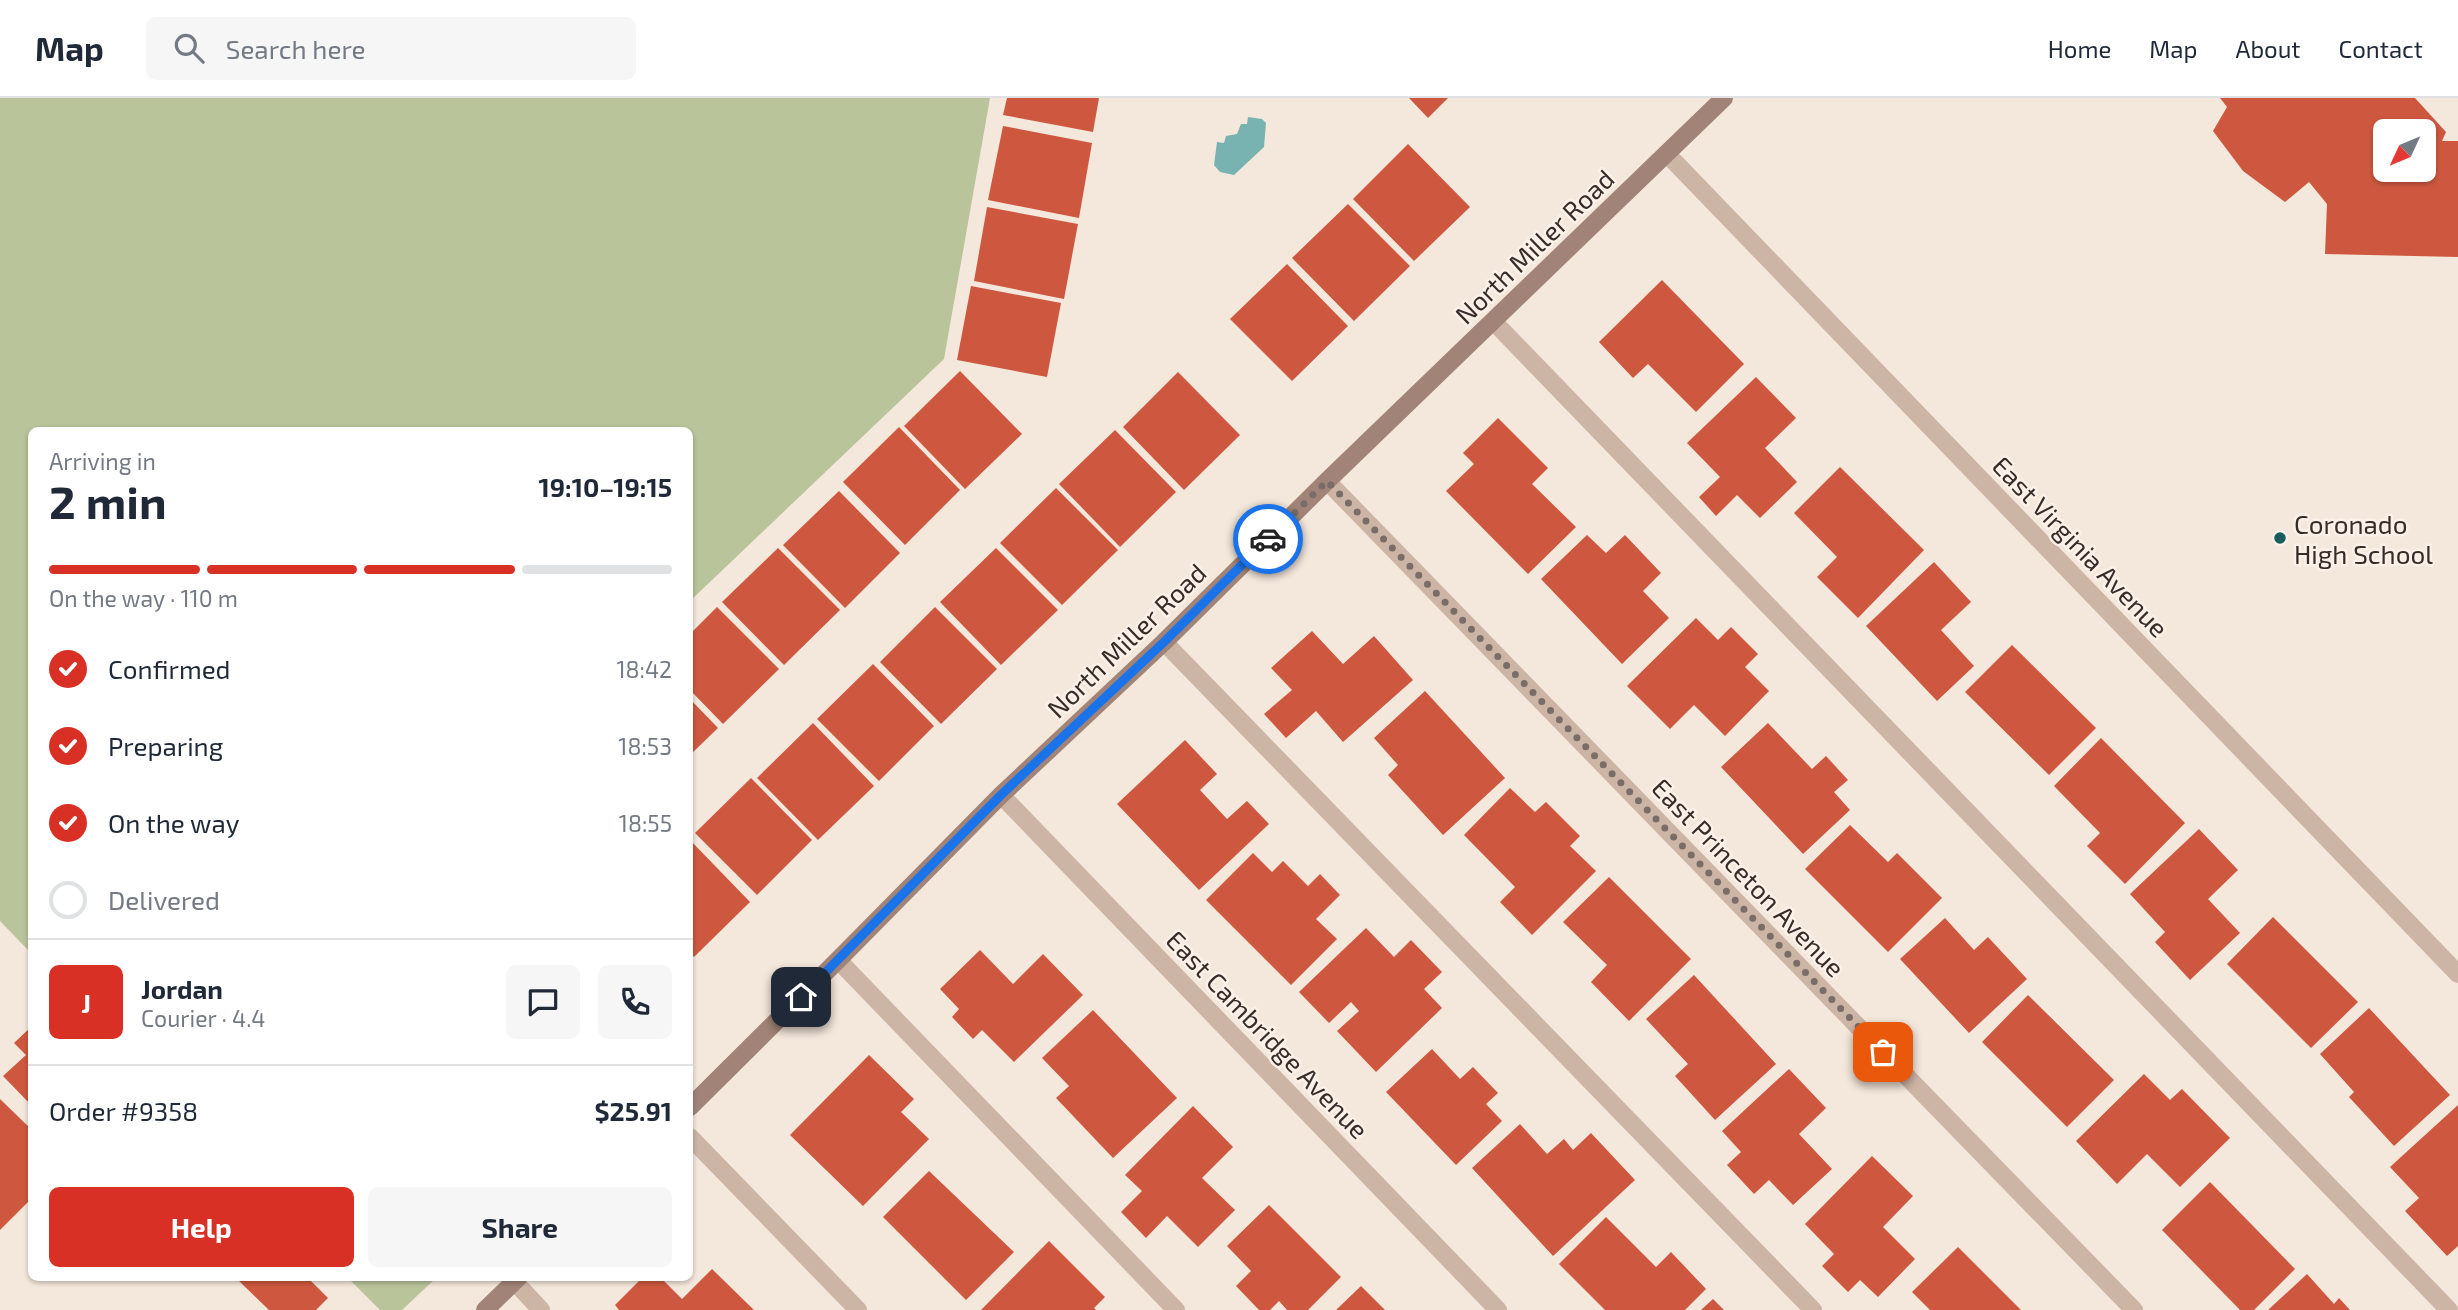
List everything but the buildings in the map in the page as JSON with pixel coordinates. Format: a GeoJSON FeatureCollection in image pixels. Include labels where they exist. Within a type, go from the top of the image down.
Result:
{"type":"FeatureCollection","features":[{"type":"Feature","properties":{"kind":"street","name":"North Miller Road"},"geometry":{"type":"LineString","coordinates":[[693,1104],[1001,795],[1164,642],[1724,98]]}},
{"type":"Feature","properties":{"kind":"street","name":"East Virginia Avenue"},"geometry":{"type":"LineString","coordinates":[[1667,154],[2458,974]]}},
{"type":"Feature","properties":{"kind":"street"},"geometry":{"type":"LineString","coordinates":[[1493,321],[2449,1310]]}},
{"type":"Feature","properties":{"kind":"street","name":"East Princeton Avenue"},"geometry":{"type":"LineString","coordinates":[[1327,481],[2134,1310]]}},
{"type":"Feature","properties":{"kind":"street"},"geometry":{"type":"LineString","coordinates":[[1164,642],[1814,1310]]}},
{"type":"Feature","properties":{"kind":"street","name":"East Cambridge Avenue"},"geometry":{"type":"LineString","coordinates":[[1001,795],[1498,1310]]}},
{"type":"Feature","properties":{"kind":"street"},"geometry":{"type":"LineString","coordinates":[[838,960],[1176,1310]]}},
{"type":"Feature","properties":{"kind":"street"},"geometry":{"type":"LineString","coordinates":[[693,1140],[858,1310]]}},
{"type":"Feature","properties":{"kind":"street"},"geometry":{"type":"LineString","coordinates":[[485,1310],[514,1281]]}},
{"type":"Feature","properties":{"kind":"street"},"geometry":{"type":"LineString","coordinates":[[518,1281],[541,1310]]}},
{"type":"Feature","properties":{"kind":"green space"},"geometry":{"type":"Polygon","coordinates":[[[0,98],[990,98],[944,359],[693,598],[693,427],[28,427],[28,950],[0,921],[0,98]]]}},
{"type":"Feature","properties":{"kind":"green space"},"geometry":{"type":"Polygon","coordinates":[[[351,1281],[433,1281],[402,1310],[380,1310],[351,1281]]]}},
{"type":"Feature","properties":{"kind":"water"},"geometry":{"type":"Polygon","coordinates":[[[1248,117],[1262,119],[1266,123],[1264,147],[1234,175],[1220,172],[1214,165],[1217,142],[1224,143],[1226,136],[1237,134],[1241,124],[1247,124],[1248,117]]]}},
{"type":"Feature","properties":{"kind":"way so far"},"geometry":{"type":"LineString","coordinates":[[1268,539],[1327,481],[1883,1052]]}},
{"type":"Feature","properties":{"kind":"place","name":"Coronado High School"},"geometry":{"type":"Point","coordinates":[2280,538]}},
{"type":"Feature","properties":{"kind":"route"},"geometry":{"type":"LineString","coordinates":[[801,997],[1001,795],[1164,642],[1268,539]]}}]}
